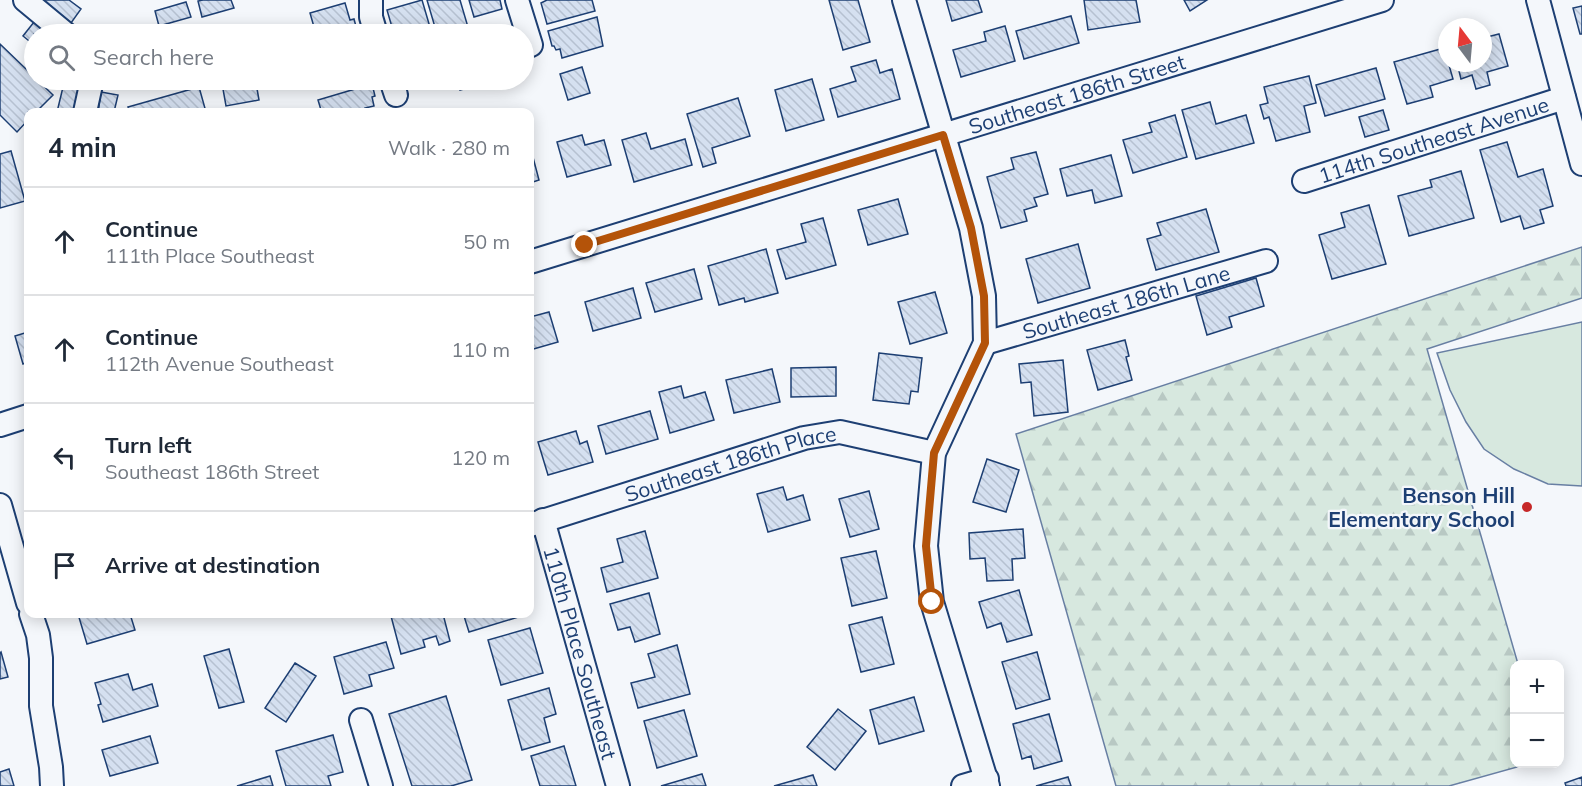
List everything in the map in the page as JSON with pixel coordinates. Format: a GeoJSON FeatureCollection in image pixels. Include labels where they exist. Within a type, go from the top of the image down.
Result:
{"type":"FeatureCollection","features":[{"type":"Feature","properties":{"kind":"street"},"geometry":{"type":"LineString","coordinates":[[25,0],[54,24]]}},
{"type":"Feature","properties":{"kind":"street"},"geometry":{"type":"LineString","coordinates":[[371,0],[373,24]]}},
{"type":"Feature","properties":{"kind":"street"},"geometry":{"type":"LineString","coordinates":[[517,0],[524,24]]}},
{"type":"Feature","properties":{"kind":"street"},"geometry":{"type":"LineString","coordinates":[[904,0],[971,228],[984,296],[985,343],[934,453],[926,546],[932,602],[987,783],[963,786]]}},
{"type":"Feature","properties":{"kind":"street","name":"Southeast 186th Street"},"geometry":{"type":"LineString","coordinates":[[534,261],[1382,0]]}},
{"type":"Feature","properties":{"kind":"street"},"geometry":{"type":"LineString","coordinates":[[1538,0],[1582,164]]}},
{"type":"Feature","properties":{"kind":"street"},"geometry":{"type":"LineString","coordinates":[[86,108],[90,90]]}},
{"type":"Feature","properties":{"kind":"street","name":"114th Southeast Avenue"},"geometry":{"type":"LineString","coordinates":[[1304,181],[1564,98]]}},
{"type":"Feature","properties":{"kind":"street","name":"Southeast 186th Lane"},"geometry":{"type":"LineString","coordinates":[[985,343],[1266,261]]}},
{"type":"Feature","properties":{"kind":"street"},"geometry":{"type":"LineString","coordinates":[[0,425],[24,417]]}},
{"type":"Feature","properties":{"kind":"street","name":"Southeast 186th Place"},"geometry":{"type":"LineString","coordinates":[[536,523],[804,438],[840,432],[934,453]]}},
{"type":"Feature","properties":{"kind":"street"},"geometry":{"type":"LineString","coordinates":[[0,505],[24,589]]}},
{"type":"Feature","properties":{"kind":"street","name":"110th Place Southeast"},"geometry":{"type":"LineString","coordinates":[[536,523],[618,786]]}},
{"type":"Feature","properties":{"kind":"street"},"geometry":{"type":"LineString","coordinates":[[33,618],[41,658],[41,706],[52,786]]}},
{"type":"Feature","properties":{"kind":"street"},"geometry":{"type":"LineString","coordinates":[[361,720],[381,786]]}},
{"type":"Feature","properties":{"kind":"green space"},"geometry":{"type":"Polygon","coordinates":[[[1582,247],[1582,298],[1427,349],[1517,660],[1510,660],[1510,768],[1514,768],[1449,786],[1116,786],[1016,434],[1582,247]]]}},
{"type":"Feature","properties":{"kind":"green space"},"geometry":{"type":"Polygon","coordinates":[[[1582,322],[1582,486],[1548,484],[1514,469],[1484,449],[1466,422],[1450,390],[1437,353],[1582,322]]]}},
{"type":"Feature","properties":{"kind":"building"},"geometry":{"type":"Polygon","coordinates":[[[45,0],[69,0],[81,9],[71,23],[45,0]]]}},
{"type":"Feature","properties":{"kind":"building"},"geometry":{"type":"Polygon","coordinates":[[[231,0],[234,8],[202,17],[198,1],[231,0]]]}},
{"type":"Feature","properties":{"kind":"building"},"geometry":{"type":"Polygon","coordinates":[[[422,0],[429,24],[391,24],[387,10],[422,0]]]}},
{"type":"Feature","properties":{"kind":"building"},"geometry":{"type":"Polygon","coordinates":[[[427,0],[460,0],[467,24],[434,24],[427,0]]]}},
{"type":"Feature","properties":{"kind":"building"},"geometry":{"type":"Polygon","coordinates":[[[469,0],[500,0],[502,9],[474,17],[469,0]]]}},
{"type":"Feature","properties":{"kind":"building"},"geometry":{"type":"Polygon","coordinates":[[[547,0],[592,0],[595,11],[547,24],[541,3],[547,0]]]}},
{"type":"Feature","properties":{"kind":"building"},"geometry":{"type":"Polygon","coordinates":[[[829,0],[858,0],[870,42],[843,50],[829,0]]]}},
{"type":"Feature","properties":{"kind":"building"},"geometry":{"type":"Polygon","coordinates":[[[946,0],[978,0],[982,12],[952,21],[946,0]]]}},
{"type":"Feature","properties":{"kind":"building"},"geometry":{"type":"Polygon","coordinates":[[[1084,0],[1136,0],[1140,22],[1088,30],[1084,0]]]}},
{"type":"Feature","properties":{"kind":"building"},"geometry":{"type":"Polygon","coordinates":[[[1184,0],[1207,0],[1190,11],[1184,0]]]}},
{"type":"Feature","properties":{"kind":"building"},"geometry":{"type":"Polygon","coordinates":[[[186,2],[191,17],[158,24],[155,11],[186,2]]]}},
{"type":"Feature","properties":{"kind":"building"},"geometry":{"type":"Polygon","coordinates":[[[345,3],[350,20],[354,19],[355,24],[313,24],[310,13],[345,3]]]}},
{"type":"Feature","properties":{"kind":"building"},"geometry":{"type":"Polygon","coordinates":[[[1582,6],[1582,34],[1580,34],[1573,8],[1582,6]]]}},
{"type":"Feature","properties":{"kind":"building"},"geometry":{"type":"Polygon","coordinates":[[[1071,16],[1079,43],[1024,59],[1016,31],[1071,16]]]}},
{"type":"Feature","properties":{"kind":"building"},"geometry":{"type":"Polygon","coordinates":[[[597,17],[603,46],[562,58],[560,49],[556,50],[552,46],[548,31],[597,17]]]}},
{"type":"Feature","properties":{"kind":"building"},"geometry":{"type":"Polygon","coordinates":[[[1005,26],[1015,61],[961,77],[953,50],[986,41],[984,32],[1005,26]]]}},
{"type":"Feature","properties":{"kind":"building"},"geometry":{"type":"Polygon","coordinates":[[[1499,34],[1508,66],[1492,71],[1492,36],[1499,34]]]}},
{"type":"Feature","properties":{"kind":"building"},"geometry":{"type":"Polygon","coordinates":[[[0,44],[24,67],[24,90],[48,90],[53,95],[40,108],[24,108],[24,124],[17,132],[0,115],[0,44]]]}},
{"type":"Feature","properties":{"kind":"building"},"geometry":{"type":"Polygon","coordinates":[[[1438,50],[1438,72],[1451,72],[1453,79],[1430,86],[1433,97],[1407,104],[1394,62],[1438,50]]]}},
{"type":"Feature","properties":{"kind":"building"},"geometry":{"type":"Polygon","coordinates":[[[876,60],[880,73],[892,69],[900,99],[838,117],[830,89],[856,81],[851,67],[876,60]]]}},
{"type":"Feature","properties":{"kind":"building"},"geometry":{"type":"Polygon","coordinates":[[[582,67],[590,93],[568,100],[560,74],[582,67]]]}},
{"type":"Feature","properties":{"kind":"building"},"geometry":{"type":"Polygon","coordinates":[[[1376,68],[1385,99],[1325,116],[1316,85],[1376,68]]]}},
{"type":"Feature","properties":{"kind":"building"},"geometry":{"type":"Polygon","coordinates":[[[1459,72],[1487,72],[1490,85],[1476,89],[1472,75],[1461,79],[1459,72]]]}},
{"type":"Feature","properties":{"kind":"building"},"geometry":{"type":"Polygon","coordinates":[[[1309,76],[1316,103],[1304,106],[1310,132],[1276,141],[1269,117],[1264,119],[1260,105],[1268,103],[1264,87],[1309,76]]]}},
{"type":"Feature","properties":{"kind":"building"},"geometry":{"type":"Polygon","coordinates":[[[812,79],[824,120],[786,131],[775,90],[812,79]]]}},
{"type":"Feature","properties":{"kind":"building"},"geometry":{"type":"Polygon","coordinates":[[[62,90],[79,90],[75,108],[58,108],[62,90]]]}},
{"type":"Feature","properties":{"kind":"building"},"geometry":{"type":"Polygon","coordinates":[[[188,90],[200,90],[205,108],[128,108],[188,90]]]}},
{"type":"Feature","properties":{"kind":"building"},"geometry":{"type":"Polygon","coordinates":[[[223,90],[257,90],[259,100],[226,106],[223,90]]]}},
{"type":"Feature","properties":{"kind":"building"},"geometry":{"type":"Polygon","coordinates":[[[352,90],[374,90],[375,96],[372,97],[374,106],[365,108],[320,108],[318,100],[352,90]]]}},
{"type":"Feature","properties":{"kind":"building"},"geometry":{"type":"Polygon","coordinates":[[[101,92],[118,95],[115,108],[99,108],[101,92]]]}},
{"type":"Feature","properties":{"kind":"building"},"geometry":{"type":"Polygon","coordinates":[[[738,98],[750,136],[712,148],[716,163],[703,167],[687,114],[738,98]]]}},
{"type":"Feature","properties":{"kind":"building"},"geometry":{"type":"Polygon","coordinates":[[[1210,102],[1216,124],[1246,115],[1254,143],[1196,159],[1182,110],[1210,102]]]}},
{"type":"Feature","properties":{"kind":"building"},"geometry":{"type":"Polygon","coordinates":[[[1383,110],[1389,130],[1365,137],[1359,117],[1383,110]]]}},
{"type":"Feature","properties":{"kind":"building"},"geometry":{"type":"Polygon","coordinates":[[[1175,115],[1187,157],[1133,173],[1123,140],[1152,132],[1149,123],[1175,115]]]}},
{"type":"Feature","properties":{"kind":"building"},"geometry":{"type":"Polygon","coordinates":[[[646,133],[651,149],[685,139],[692,165],[634,182],[622,140],[646,133]]]}},
{"type":"Feature","properties":{"kind":"building"},"geometry":{"type":"Polygon","coordinates":[[[582,135],[585,145],[604,140],[611,165],[567,177],[557,142],[582,135]]]}},
{"type":"Feature","properties":{"kind":"building"},"geometry":{"type":"Polygon","coordinates":[[[1507,142],[1518,177],[1543,169],[1553,206],[1540,210],[1544,223],[1524,229],[1520,216],[1501,222],[1480,150],[1507,142]]]}},
{"type":"Feature","properties":{"kind":"building"},"geometry":{"type":"Polygon","coordinates":[[[11,151],[24,201],[0,208],[0,154],[11,151]]]}},
{"type":"Feature","properties":{"kind":"building"},"geometry":{"type":"Polygon","coordinates":[[[1036,152],[1048,194],[1034,198],[1037,206],[1024,210],[1027,221],[1001,228],[987,177],[1014,169],[1011,158],[1036,152]]]}},
{"type":"Feature","properties":{"kind":"building"},"geometry":{"type":"Polygon","coordinates":[[[1111,155],[1122,196],[1095,203],[1092,190],[1067,196],[1060,169],[1111,155]]]}},
{"type":"Feature","properties":{"kind":"building"},"geometry":{"type":"Polygon","coordinates":[[[534,161],[539,180],[534,182],[534,161]]]}},
{"type":"Feature","properties":{"kind":"building"},"geometry":{"type":"Polygon","coordinates":[[[1461,171],[1474,218],[1409,236],[1398,196],[1432,187],[1430,180],[1461,171]]]}},
{"type":"Feature","properties":{"kind":"building"},"geometry":{"type":"Polygon","coordinates":[[[898,199],[908,234],[868,245],[858,210],[898,199]]]}},
{"type":"Feature","properties":{"kind":"building"},"geometry":{"type":"Polygon","coordinates":[[[1369,205],[1386,264],[1332,279],[1319,235],[1345,227],[1341,213],[1369,205]]]}},
{"type":"Feature","properties":{"kind":"building"},"geometry":{"type":"Polygon","coordinates":[[[1206,209],[1219,252],[1156,270],[1147,239],[1161,235],[1157,223],[1206,209]]]}},
{"type":"Feature","properties":{"kind":"building"},"geometry":{"type":"Polygon","coordinates":[[[823,218],[836,265],[786,279],[777,250],[806,242],[801,224],[823,218]]]}},
{"type":"Feature","properties":{"kind":"building"},"geometry":{"type":"Polygon","coordinates":[[[1078,244],[1090,288],[1038,303],[1026,259],[1078,244]]]}},
{"type":"Feature","properties":{"kind":"building"},"geometry":{"type":"Polygon","coordinates":[[[766,249],[778,293],[745,302],[744,298],[719,305],[708,266],[766,249]]]}},
{"type":"Feature","properties":{"kind":"building"},"geometry":{"type":"Polygon","coordinates":[[[694,269],[702,299],[655,312],[646,283],[694,269]]]}},
{"type":"Feature","properties":{"kind":"building"},"geometry":{"type":"Polygon","coordinates":[[[1256,278],[1264,306],[1229,317],[1232,327],[1207,335],[1196,296],[1256,278]]]}},
{"type":"Feature","properties":{"kind":"building"},"geometry":{"type":"Polygon","coordinates":[[[633,288],[641,318],[593,331],[585,302],[633,288]]]}},
{"type":"Feature","properties":{"kind":"building"},"geometry":{"type":"Polygon","coordinates":[[[935,292],[947,333],[910,344],[898,302],[935,292]]]}},
{"type":"Feature","properties":{"kind":"building"},"geometry":{"type":"Polygon","coordinates":[[[549,312],[558,342],[534,349],[534,316],[549,312]]]}},
{"type":"Feature","properties":{"kind":"building"},"geometry":{"type":"Polygon","coordinates":[[[24,333],[23,364],[15,336],[24,333]]]}},
{"type":"Feature","properties":{"kind":"building"},"geometry":{"type":"Polygon","coordinates":[[[1125,340],[1129,356],[1126,357],[1132,380],[1098,390],[1087,350],[1125,340]]]}},
{"type":"Feature","properties":{"kind":"building"},"geometry":{"type":"Polygon","coordinates":[[[879,353],[922,358],[918,392],[911,391],[909,404],[873,400],[879,353]]]}},
{"type":"Feature","properties":{"kind":"building"},"geometry":{"type":"Polygon","coordinates":[[[1063,360],[1068,412],[1034,416],[1031,382],[1021,383],[1019,364],[1063,360]]]}},
{"type":"Feature","properties":{"kind":"building"},"geometry":{"type":"Polygon","coordinates":[[[836,367],[836,396],[791,397],[791,368],[836,367]]]}},
{"type":"Feature","properties":{"kind":"building"},"geometry":{"type":"Polygon","coordinates":[[[772,369],[780,402],[734,413],[726,380],[772,369]]]}},
{"type":"Feature","properties":{"kind":"building"},"geometry":{"type":"Polygon","coordinates":[[[681,386],[684,398],[705,392],[714,420],[670,433],[659,392],[681,386]]]}},
{"type":"Feature","properties":{"kind":"building"},"geometry":{"type":"Polygon","coordinates":[[[650,411],[658,439],[606,454],[598,426],[650,411]]]}},
{"type":"Feature","properties":{"kind":"building"},"geometry":{"type":"Polygon","coordinates":[[[576,431],[580,444],[587,441],[593,462],[548,475],[538,442],[576,431]]]}},
{"type":"Feature","properties":{"kind":"building"},"geometry":{"type":"Polygon","coordinates":[[[987,459],[1019,470],[1006,512],[973,502],[987,459]]]}},
{"type":"Feature","properties":{"kind":"building"},"geometry":{"type":"Polygon","coordinates":[[[783,487],[787,500],[803,495],[810,520],[768,532],[757,494],[783,487]]]}},
{"type":"Feature","properties":{"kind":"building"},"geometry":{"type":"Polygon","coordinates":[[[869,491],[879,529],[850,537],[839,499],[869,491]]]}},
{"type":"Feature","properties":{"kind":"building"},"geometry":{"type":"Polygon","coordinates":[[[1023,529],[1025,558],[1012,559],[1013,580],[987,581],[985,558],[970,559],[969,533],[1023,529]]]}},
{"type":"Feature","properties":{"kind":"building"},"geometry":{"type":"Polygon","coordinates":[[[645,531],[658,578],[607,592],[601,568],[623,562],[617,539],[645,531]]]}},
{"type":"Feature","properties":{"kind":"building"},"geometry":{"type":"Polygon","coordinates":[[[876,551],[887,598],[852,606],[841,558],[876,551]]]}},
{"type":"Feature","properties":{"kind":"building"},"geometry":{"type":"Polygon","coordinates":[[[1019,590],[1032,635],[1007,642],[1001,623],[987,628],[979,602],[1019,590]]]}},
{"type":"Feature","properties":{"kind":"building"},"geometry":{"type":"Polygon","coordinates":[[[649,593],[660,634],[635,642],[630,627],[618,630],[610,604],[649,593]]]}},
{"type":"Feature","properties":{"kind":"building"},"geometry":{"type":"Polygon","coordinates":[[[882,617],[894,664],[861,672],[849,625],[882,617]]]}},
{"type":"Feature","properties":{"kind":"building"},"geometry":{"type":"Polygon","coordinates":[[[79,618],[131,618],[135,630],[87,644],[79,618]]]}},
{"type":"Feature","properties":{"kind":"building"},"geometry":{"type":"Polygon","coordinates":[[[392,618],[444,618],[450,641],[439,645],[436,636],[423,640],[425,647],[401,654],[392,618]]]}},
{"type":"Feature","properties":{"kind":"building"},"geometry":{"type":"Polygon","coordinates":[[[465,618],[515,618],[469,632],[465,618]]]}},
{"type":"Feature","properties":{"kind":"building"},"geometry":{"type":"Polygon","coordinates":[[[530,628],[543,673],[501,685],[488,640],[530,628]]]}},
{"type":"Feature","properties":{"kind":"building"},"geometry":{"type":"Polygon","coordinates":[[[386,642],[394,668],[369,675],[372,686],[344,694],[334,657],[386,642]]]}},
{"type":"Feature","properties":{"kind":"building"},"geometry":{"type":"Polygon","coordinates":[[[677,645],[690,694],[638,708],[631,683],[655,677],[648,654],[677,645]]]}},
{"type":"Feature","properties":{"kind":"building"},"geometry":{"type":"Polygon","coordinates":[[[229,649],[244,702],[219,708],[204,656],[229,649]]]}},
{"type":"Feature","properties":{"kind":"building"},"geometry":{"type":"Polygon","coordinates":[[[1037,652],[1050,699],[1016,709],[1002,662],[1037,652]]]}},
{"type":"Feature","properties":{"kind":"building"},"geometry":{"type":"Polygon","coordinates":[[[0,653],[8,677],[0,679],[0,653]]]}},
{"type":"Feature","properties":{"kind":"building"},"geometry":{"type":"Polygon","coordinates":[[[295,663],[316,676],[286,722],[265,708],[295,663]]]}},
{"type":"Feature","properties":{"kind":"building"},"geometry":{"type":"Polygon","coordinates":[[[128,674],[133,690],[152,684],[158,706],[103,722],[95,683],[128,674]]]}},
{"type":"Feature","properties":{"kind":"building"},"geometry":{"type":"Polygon","coordinates":[[[549,688],[556,714],[544,718],[550,742],[522,750],[508,700],[549,688]]]}},
{"type":"Feature","properties":{"kind":"building"},"geometry":{"type":"Polygon","coordinates":[[[446,696],[472,780],[451,786],[412,786],[389,714],[446,696]]]}},
{"type":"Feature","properties":{"kind":"building"},"geometry":{"type":"Polygon","coordinates":[[[914,697],[924,731],[879,744],[870,710],[914,697]]]}},
{"type":"Feature","properties":{"kind":"building"},"geometry":{"type":"Polygon","coordinates":[[[838,709],[866,731],[835,770],[807,747],[838,709]]]}},
{"type":"Feature","properties":{"kind":"building"},"geometry":{"type":"Polygon","coordinates":[[[684,710],[697,756],[657,768],[644,721],[684,710]]]}},
{"type":"Feature","properties":{"kind":"building"},"geometry":{"type":"Polygon","coordinates":[[[1049,714],[1062,761],[1034,769],[1031,756],[1022,759],[1013,724],[1049,714]]]}},
{"type":"Feature","properties":{"kind":"building"},"geometry":{"type":"Polygon","coordinates":[[[333,735],[343,772],[328,776],[331,786],[286,786],[276,751],[333,735]]]}},
{"type":"Feature","properties":{"kind":"building"},"geometry":{"type":"Polygon","coordinates":[[[150,736],[158,763],[110,776],[102,750],[150,736]]]}},
{"type":"Feature","properties":{"kind":"building"},"geometry":{"type":"Polygon","coordinates":[[[564,746],[576,786],[540,786],[531,756],[564,746]]]}},
{"type":"Feature","properties":{"kind":"building"},"geometry":{"type":"Polygon","coordinates":[[[9,769],[14,786],[0,786],[0,772],[9,769]]]}},
{"type":"Feature","properties":{"kind":"building"},"geometry":{"type":"Polygon","coordinates":[[[702,774],[706,786],[661,786],[702,774]]]}},
{"type":"Feature","properties":{"kind":"building"},"geometry":{"type":"Polygon","coordinates":[[[813,775],[817,786],[774,786],[813,775]]]}},
{"type":"Feature","properties":{"kind":"building"},"geometry":{"type":"Polygon","coordinates":[[[270,776],[273,786],[237,786],[270,776]]]}},
{"type":"Feature","properties":{"kind":"building"},"geometry":{"type":"Polygon","coordinates":[[[1068,777],[1071,786],[1036,786],[1068,777]]]}},
{"type":"Feature","properties":{"kind":"building"},"geometry":{"type":"Polygon","coordinates":[[[1582,777],[1582,786],[1566,786],[1565,783],[1582,777]]]}},
{"type":"Feature","properties":{"kind":"place","name":"Benson Hill Elementary School"},"geometry":{"type":"Point","coordinates":[1527,507]}},
{"type":"Feature","properties":{"kind":"route"},"geometry":{"type":"LineString","coordinates":[[585,245],[943,135],[971,228],[984,296],[985,343],[934,453],[926,546],[932,602]]}}]}
